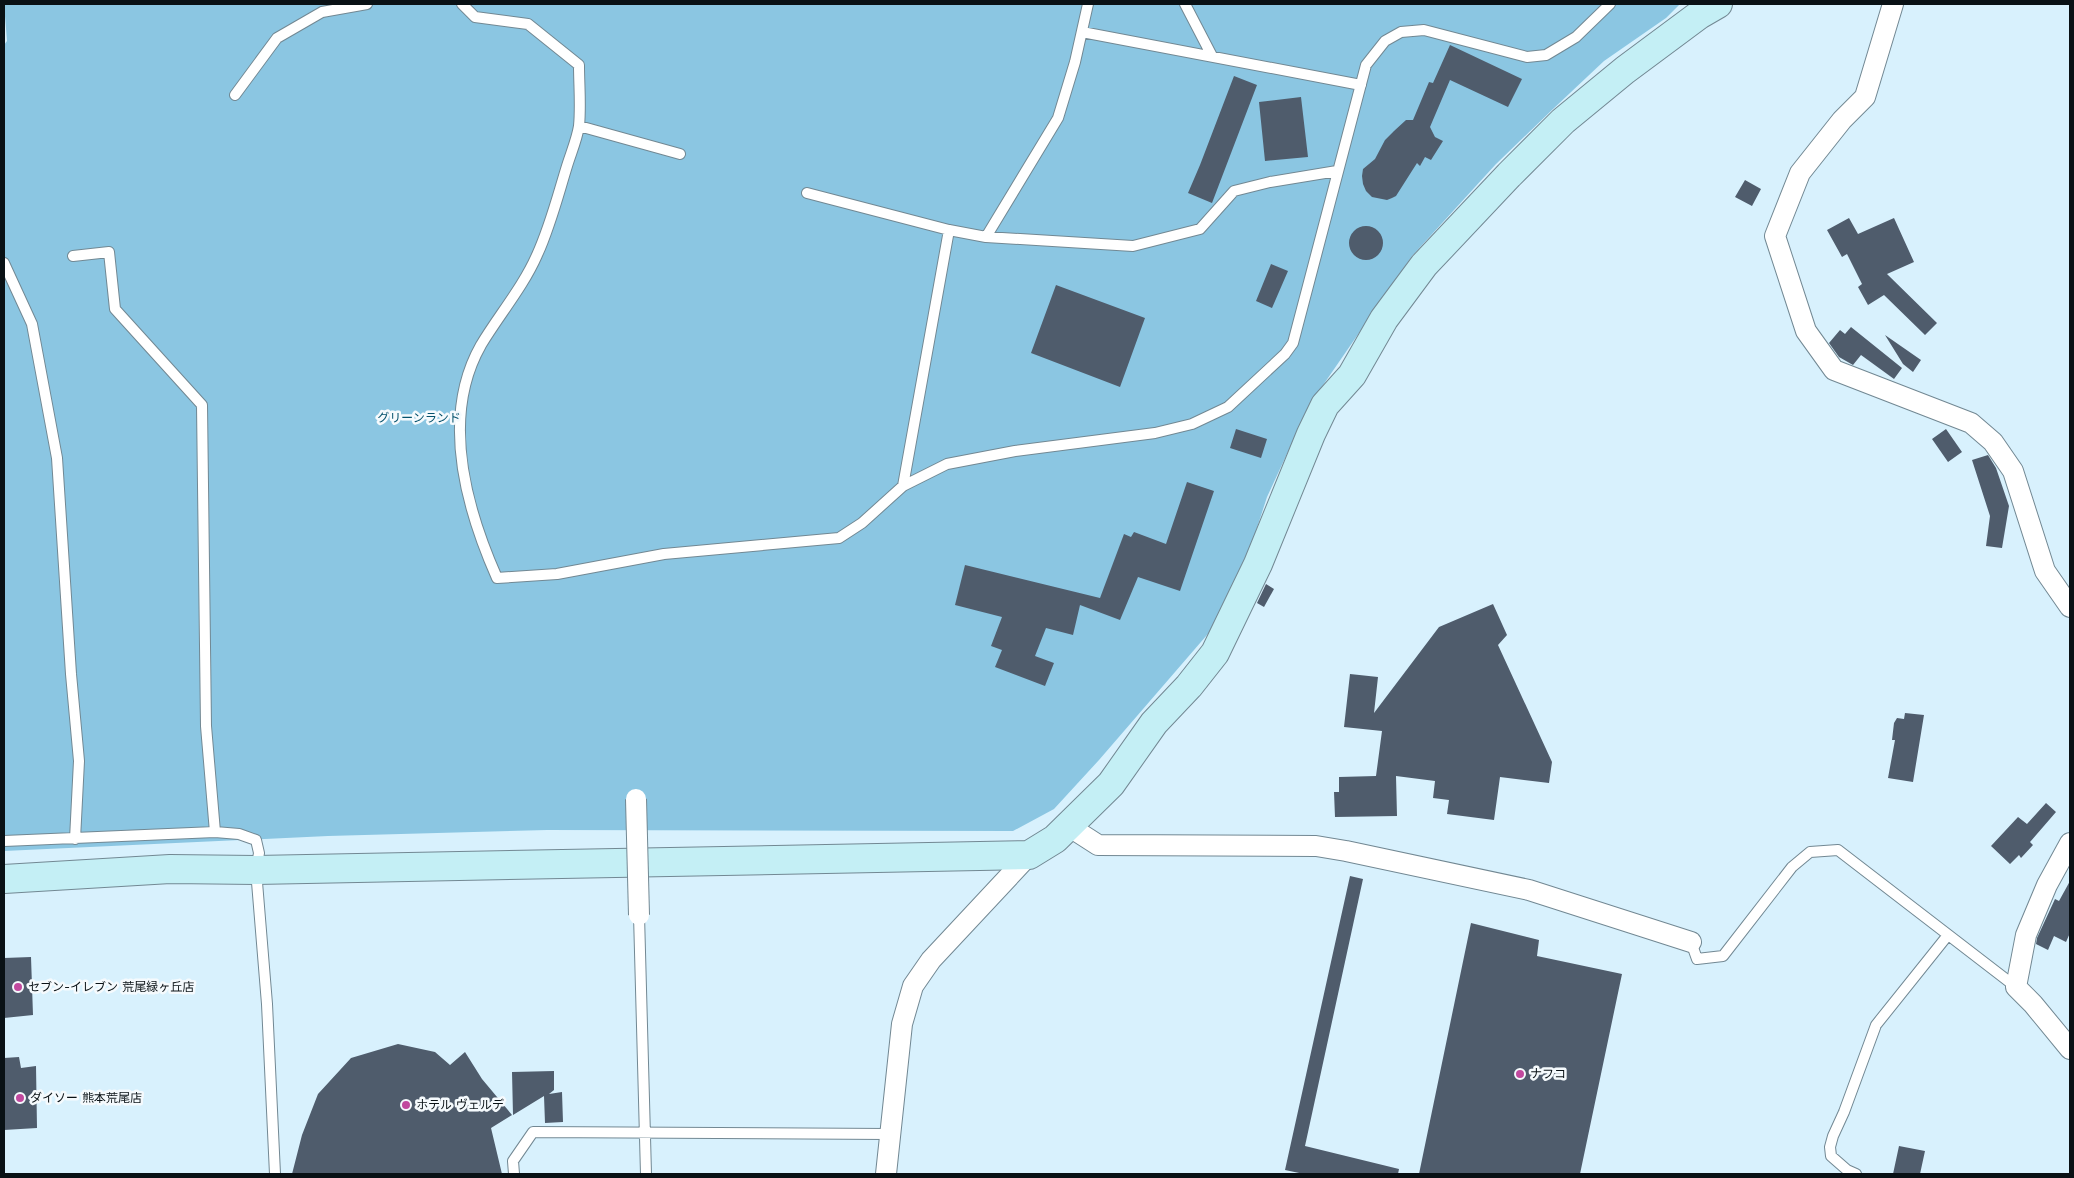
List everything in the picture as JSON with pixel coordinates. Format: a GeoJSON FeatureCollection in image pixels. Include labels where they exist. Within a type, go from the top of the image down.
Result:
{"type":"FeatureCollection","features":[{"type":"Feature","properties":{"kind":"street"},"geometry":{"type":"LineString","coordinates":[[886,1174],[902,1024],[913,986],[930,960],[1029,855],[1044,848],[1070,827],[1111,784],[1154,724],[1189,686],[1215,652],[1258,564],[1311,434],[1325,405],[1352,375],[1384,319],[1424,265],[1563,121],[1625,70],[1699,15],[1718,4]]}},
{"type":"Feature","properties":{"kind":"street"},"geometry":{"type":"LineString","coordinates":[[1893,4],[1865,97],[1842,120],[1800,173],[1775,236],[1806,332],[1834,370],[1971,423],[1993,442],[2013,471],[2045,571],[2070,607]]}},
{"type":"Feature","properties":{"kind":"street"},"geometry":{"type":"LineString","coordinates":[[636,799],[640,915]]}},
{"type":"Feature","properties":{"kind":"street"},"geometry":{"type":"LineString","coordinates":[[1070,827],[1098,845],[1316,846],[1346,851],[1529,890],[1692,942]]}},
{"type":"Feature","properties":{"kind":"street"},"geometry":{"type":"LineString","coordinates":[[2070,844],[2047,885],[2026,935],[2016,987],[2033,1004],[2070,1049]]}},
{"type":"Feature","properties":{"kind":"street"},"geometry":{"type":"LineString","coordinates":[[4,879],[170,869],[256,870],[1029,855]]}},
{"type":"Feature","properties":{"kind":"lane"},"geometry":{"type":"LineString","coordinates":[[235,95],[277,38],[322,12],[367,4]]}},
{"type":"Feature","properties":{"kind":"lane"},"geometry":{"type":"LineString","coordinates":[[462,4],[475,17],[528,24],[580,65],[578,126],[552,214],[537,256],[480,347],[467,380],[460,416],[460,442],[466,488],[480,539],[497,578],[557,574],[664,554],[839,538],[862,524],[903,486],[947,464],[1015,451],[1155,433],[1192,424],[1228,407],[1285,354],[1293,343],[1366,65],[1385,41],[1401,32],[1424,30],[1527,57],[1546,55],[1576,37],[1610,4]]}},
{"type":"Feature","properties":{"kind":"lane"},"geometry":{"type":"LineString","coordinates":[[986,236],[1058,118],[1075,62],[1088,4]]}},
{"type":"Feature","properties":{"kind":"lane"},"geometry":{"type":"LineString","coordinates":[[1185,4],[1212,56]]}},
{"type":"Feature","properties":{"kind":"lane"},"geometry":{"type":"LineString","coordinates":[[1082,32],[1361,85]]}},
{"type":"Feature","properties":{"kind":"lane"},"geometry":{"type":"LineString","coordinates":[[578,126],[680,154]]}},
{"type":"Feature","properties":{"kind":"lane"},"geometry":{"type":"LineString","coordinates":[[807,192],[949,230],[986,236],[1133,246],[1200,230],[1234,190],[1337,171]]}},
{"type":"Feature","properties":{"kind":"lane"},"geometry":{"type":"LineString","coordinates":[[903,486],[949,230]]}},
{"type":"Feature","properties":{"kind":"lane"},"geometry":{"type":"LineString","coordinates":[[73,256],[109,252],[116,309],[202,404],[206,726],[215,832]]}},
{"type":"Feature","properties":{"kind":"lane"},"geometry":{"type":"LineString","coordinates":[[4,263],[32,324],[57,458],[70,674],[79,761],[75,839]]}},
{"type":"Feature","properties":{"kind":"lane"},"geometry":{"type":"LineString","coordinates":[[4,841],[215,832],[239,834],[256,840],[259,853],[256,870],[267,1004],[276,1174]]}},
{"type":"Feature","properties":{"kind":"lane"},"geometry":{"type":"LineString","coordinates":[[1692,942],[1697,958],[1723,956],[1792,866],[1810,852],[1838,850],[2016,987]]}},
{"type":"Feature","properties":{"kind":"lane"},"geometry":{"type":"LineString","coordinates":[[640,915],[646,1174]]}},
{"type":"Feature","properties":{"kind":"lane"},"geometry":{"type":"LineString","coordinates":[[1856,1174],[1847,1170],[1831,1156],[1830,1147],[1833,1136],[1844,1112],[1876,1024],[1948,934]]}},
{"type":"Feature","properties":{"kind":"lane"},"geometry":{"type":"LineString","coordinates":[[514,1174],[514,1161],[534,1132],[889,1134]]}},
{"type":"Feature","properties":{"kind":"green space","name":"グリーンランド"},"geometry":{"type":"Polygon","coordinates":[[[4,4],[1680,4],[1666,18],[1604,61],[1496,164],[1412,256],[1310,404],[1267,497],[1242,574],[1213,628],[1054,809],[1013,831],[547,830],[328,836],[4,851],[4,45],[7,41],[4,4]]]}},
{"type":"Feature","properties":{"kind":"building"},"geometry":{"type":"Polygon","coordinates":[[[1450,45],[1522,79],[1508,107],[1450,80],[1430,127],[1435,137],[1443,141],[1431,160],[1425,157],[1420,166],[1417,163],[1396,196],[1387,200],[1372,197],[1366,191],[1363,184],[1363,169],[1375,159],[1385,140],[1394,131],[1406,120],[1413,120],[1429,82],[1433,83],[1450,45]]]}},
{"type":"Feature","properties":{"kind":"building"},"geometry":{"type":"Polygon","coordinates":[[[1234,76],[1257,85],[1212,203],[1188,193],[1234,76]]]}},
{"type":"Feature","properties":{"kind":"building"},"geometry":{"type":"Polygon","coordinates":[[[1301,97],[1308,157],[1265,161],[1259,102],[1301,97]]]}},
{"type":"Feature","properties":{"kind":"building"},"geometry":{"type":"Polygon","coordinates":[[[1745,180],[1761,189],[1752,206],[1735,197],[1745,180]]]}},
{"type":"Feature","properties":{"kind":"building"},"geometry":{"type":"Polygon","coordinates":[[[1849,218],[1858,234],[1894,218],[1914,262],[1887,274],[1937,323],[1925,335],[1884,295],[1868,305],[1858,287],[1862,284],[1847,254],[1842,257],[1827,230],[1849,218]]]}},
{"type":"Feature","properties":{"kind":"building"},"geometry":{"type":"Polygon","coordinates":[[[1366,226],[1373,227],[1378,231],[1382,236],[1382,250],[1378,255],[1373,259],[1366,260],[1359,259],[1354,255],[1350,250],[1349,243],[1350,236],[1354,231],[1359,227],[1366,226]]]}},
{"type":"Feature","properties":{"kind":"building"},"geometry":{"type":"Polygon","coordinates":[[[1271,264],[1288,271],[1272,308],[1256,301],[1271,264]]]}},
{"type":"Feature","properties":{"kind":"building"},"geometry":{"type":"Polygon","coordinates":[[[1056,285],[1145,318],[1120,387],[1031,353],[1056,285]]]}},
{"type":"Feature","properties":{"kind":"building"},"geometry":{"type":"Polygon","coordinates":[[[1851,327],[1902,368],[1894,379],[1861,355],[1853,365],[1839,357],[1829,343],[1840,330],[1845,334],[1851,327]]]}},
{"type":"Feature","properties":{"kind":"building"},"geometry":{"type":"Polygon","coordinates":[[[1885,335],[1921,360],[1913,372],[1903,364],[1885,335]]]}},
{"type":"Feature","properties":{"kind":"building"},"geometry":{"type":"Polygon","coordinates":[[[1236,429],[1267,439],[1261,458],[1230,448],[1236,429]]]}},
{"type":"Feature","properties":{"kind":"building"},"geometry":{"type":"Polygon","coordinates":[[[1946,429],[1962,452],[1948,462],[1932,439],[1946,429]]]}},
{"type":"Feature","properties":{"kind":"building"},"geometry":{"type":"Polygon","coordinates":[[[1988,455],[1996,468],[2009,506],[2002,548],[1986,546],[1990,516],[1972,460],[1988,455]]]}},
{"type":"Feature","properties":{"kind":"building"},"geometry":{"type":"Polygon","coordinates":[[[1187,482],[1214,491],[1180,591],[1138,577],[1120,620],[1080,605],[1073,635],[1046,628],[1035,656],[1054,663],[1045,686],[995,667],[1002,650],[991,646],[1002,617],[955,605],[965,565],[1100,598],[1124,534],[1131,537],[1134,532],[1166,544],[1187,482]]]}},
{"type":"Feature","properties":{"kind":"building"},"geometry":{"type":"Polygon","coordinates":[[[1266,584],[1274,589],[1264,607],[1257,603],[1266,584]]]}},
{"type":"Feature","properties":{"kind":"building"},"geometry":{"type":"Polygon","coordinates":[[[1493,604],[1507,635],[1498,645],[1552,762],[1549,783],[1500,777],[1494,820],[1447,814],[1449,800],[1433,798],[1435,781],[1396,776],[1397,816],[1335,817],[1334,792],[1339,792],[1339,777],[1376,776],[1382,731],[1344,727],[1350,674],[1378,677],[1374,713],[1439,627],[1493,604]]]}},
{"type":"Feature","properties":{"kind":"building"},"geometry":{"type":"Polygon","coordinates":[[[1905,713],[1924,715],[1913,782],[1888,778],[1895,740],[1892,740],[1894,723],[1897,718],[1904,719],[1905,713]]]}},
{"type":"Feature","properties":{"kind":"building"},"geometry":{"type":"Polygon","coordinates":[[[2046,803],[2056,812],[2030,842],[2033,845],[2021,858],[2019,855],[2010,864],[1991,846],[2018,817],[2027,824],[2046,803]]]}},
{"type":"Feature","properties":{"kind":"building"},"geometry":{"type":"Polygon","coordinates":[[[1350,876],[1363,879],[1305,1146],[1399,1169],[1398,1174],[1304,1174],[1285,1170],[1350,876]]]}},
{"type":"Feature","properties":{"kind":"building"},"geometry":{"type":"Polygon","coordinates":[[[2070,881],[2070,933],[2066,942],[2054,936],[2048,950],[2036,944],[2037,938],[2055,899],[2059,901],[2070,881]]]}},
{"type":"Feature","properties":{"kind":"building","name":"ナフコ"},"geometry":{"type":"Polygon","coordinates":[[[1471,923],[1539,940],[1537,956],[1622,974],[1580,1174],[1419,1174],[1471,923]]]}},
{"type":"Feature","properties":{"kind":"building","name":"セブン-イレブン 荒尾緑ヶ丘店"},"geometry":{"type":"Polygon","coordinates":[[[31,957],[33,1015],[4,1018],[4,958],[31,957]]]}},
{"type":"Feature","properties":{"kind":"building","name":"ホテル ヴェルデ"},"geometry":{"type":"Polygon","coordinates":[[[398,1044],[435,1052],[450,1065],[465,1052],[482,1079],[512,1115],[491,1128],[502,1174],[292,1174],[302,1135],[318,1094],[351,1058],[398,1044]]]}},
{"type":"Feature","properties":{"kind":"building","name":"ダイソー 熊本荒尾店"},"geometry":{"type":"Polygon","coordinates":[[[19,1057],[21,1068],[36,1066],[37,1128],[4,1130],[4,1058],[19,1057]]]}},
{"type":"Feature","properties":{"kind":"building"},"geometry":{"type":"Polygon","coordinates":[[[554,1071],[554,1090],[549,1094],[562,1092],[563,1122],[545,1123],[544,1096],[513,1115],[512,1072],[554,1071]]]}},
{"type":"Feature","properties":{"kind":"building"},"geometry":{"type":"Polygon","coordinates":[[[1899,1146],[1925,1151],[1920,1174],[1893,1174],[1899,1146]]]}},
{"type":"Feature","properties":{"kind":"place","name":"セブン-イレブン 荒尾緑ヶ丘店"},"geometry":{"type":"Point","coordinates":[18,987]}},
{"type":"Feature","properties":{"kind":"place","name":"ナフコ"},"geometry":{"type":"Point","coordinates":[1520,1074]}},
{"type":"Feature","properties":{"kind":"place","name":"ダイソー 熊本荒尾店"},"geometry":{"type":"Point","coordinates":[20,1098]}},
{"type":"Feature","properties":{"kind":"place","name":"ホテル ヴェルデ"},"geometry":{"type":"Point","coordinates":[406,1105]}}]}
